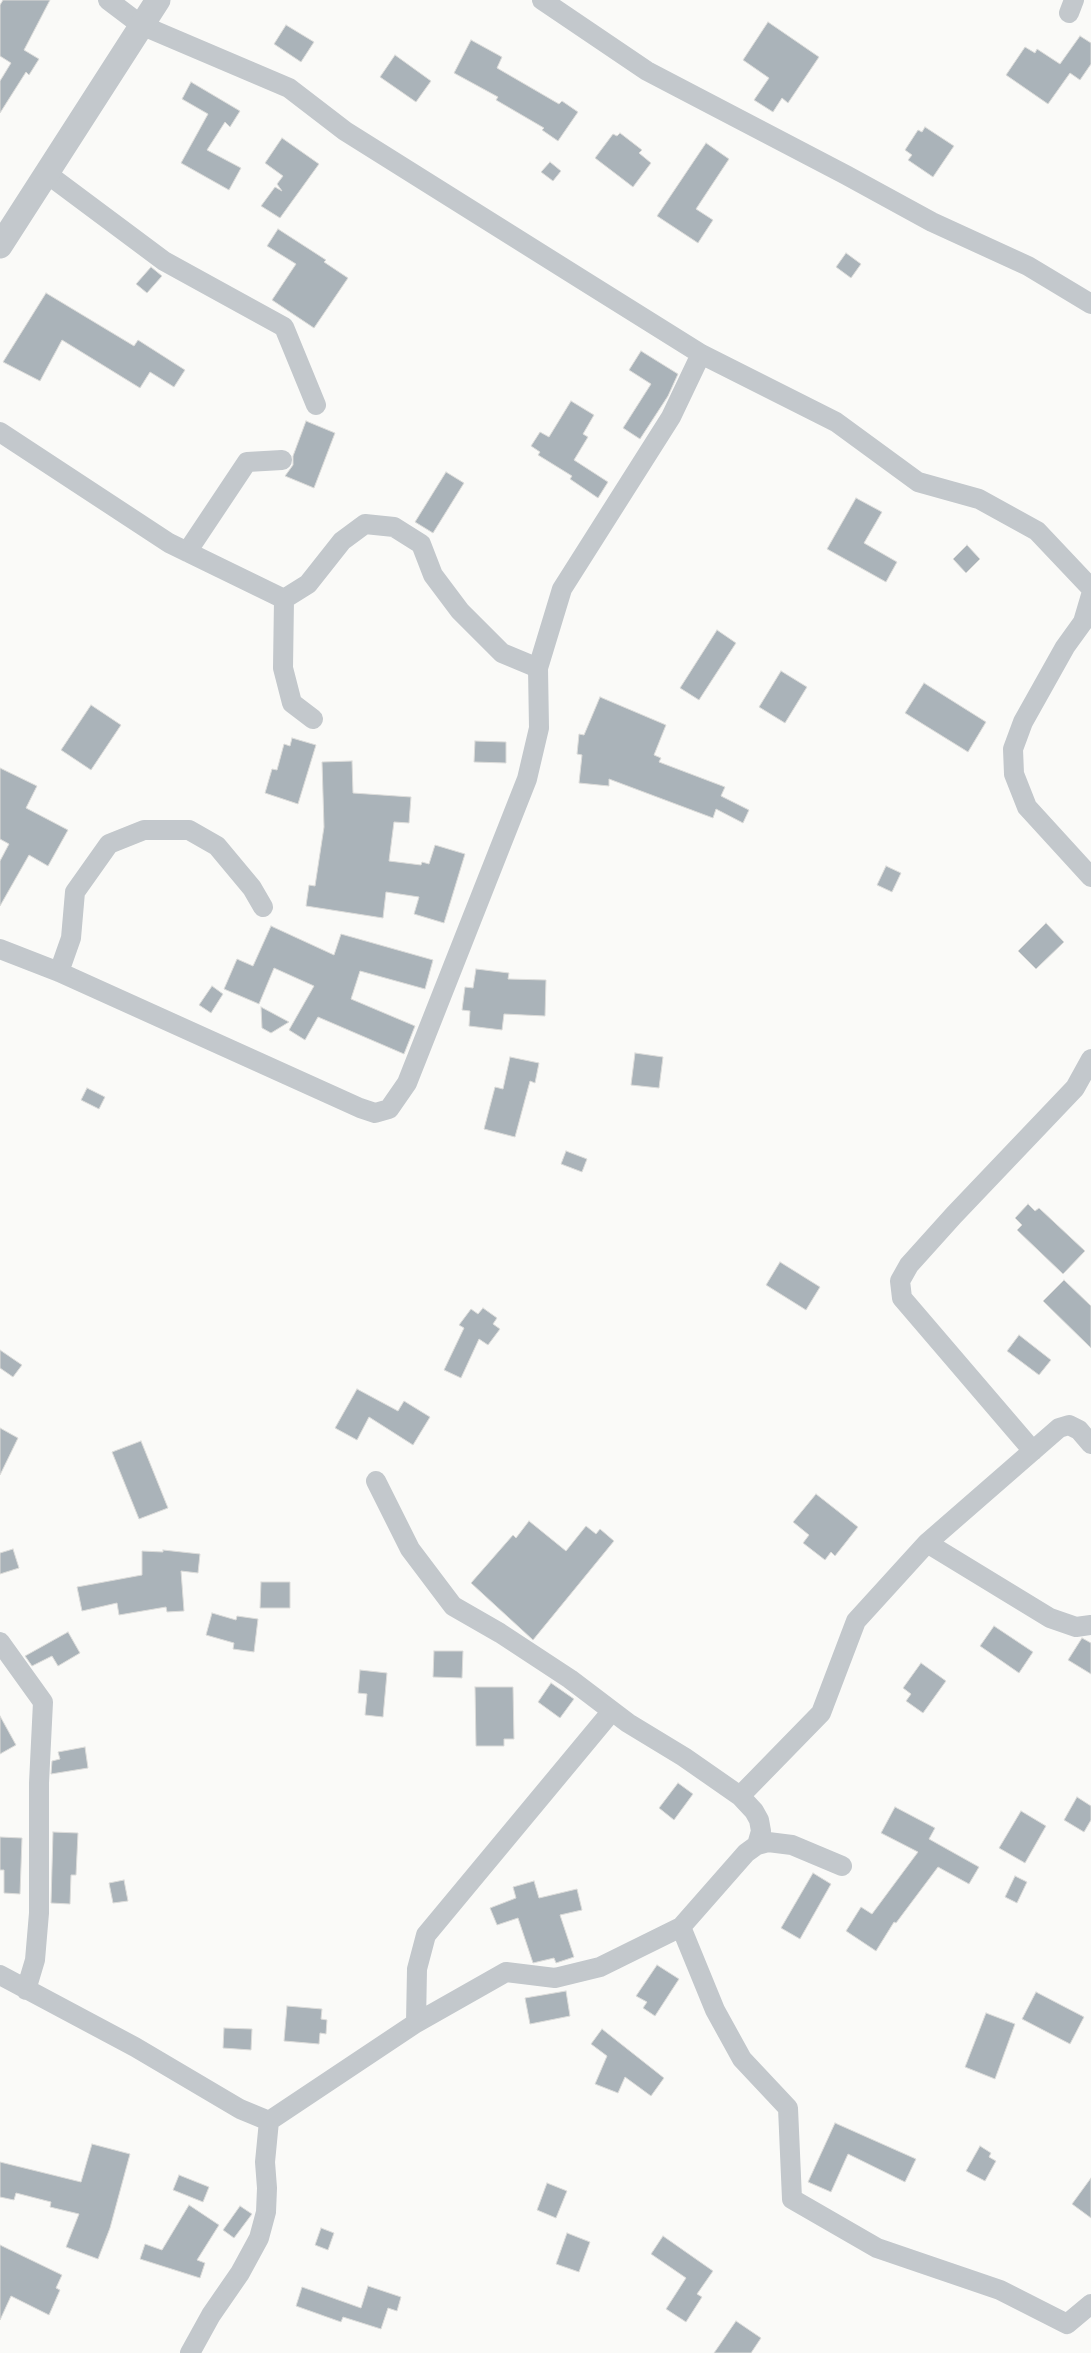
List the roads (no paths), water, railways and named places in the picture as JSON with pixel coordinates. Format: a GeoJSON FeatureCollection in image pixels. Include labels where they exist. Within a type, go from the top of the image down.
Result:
{"type":"FeatureCollection","features":[{"type":"Feature","properties":{"kind":"street"},"geometry":{"type":"LineString","coordinates":[[108,0],[141,25],[289,88],[345,131],[701,354],[836,422],[918,482],[979,500],[1037,531],[1091,588]]}},
{"type":"Feature","properties":{"kind":"street"},"geometry":{"type":"LineString","coordinates":[[0,246],[158,0]]}},
{"type":"Feature","properties":{"kind":"street"},"geometry":{"type":"LineString","coordinates":[[542,0],[647,71],[846,174],[932,222],[1028,266],[1091,304]]}},
{"type":"Feature","properties":{"kind":"street"},"geometry":{"type":"LineString","coordinates":[[46,173],[164,261],[284,327],[316,405]]}},
{"type":"Feature","properties":{"kind":"street"},"geometry":{"type":"LineString","coordinates":[[0,949],[59,972],[360,1108],[375,1113],[388,1109],[407,1083],[527,779],[539,728],[538,668],[562,589],[671,417],[701,354]]}},
{"type":"Feature","properties":{"kind":"street"},"geometry":{"type":"LineString","coordinates":[[0,432],[169,543],[284,599]]}},
{"type":"Feature","properties":{"kind":"street"},"geometry":{"type":"LineString","coordinates":[[187,552],[247,462],[282,460]]}},
{"type":"Feature","properties":{"kind":"street"},"geometry":{"type":"LineString","coordinates":[[284,599],[308,584],[342,541],[365,524],[394,527],[421,544],[433,575],[460,612],[502,653],[538,668]]}},
{"type":"Feature","properties":{"kind":"street"},"geometry":{"type":"LineString","coordinates":[[1091,595],[1083,622],[1065,647],[1023,722],[1013,749],[1014,774],[1027,806],[1091,877]]}},
{"type":"Feature","properties":{"kind":"street"},"geometry":{"type":"LineString","coordinates":[[284,599],[283,668],[292,702],[313,719]]}},
{"type":"Feature","properties":{"kind":"street"},"geometry":{"type":"LineString","coordinates":[[59,972],[71,938],[75,892],[109,844],[144,830],[189,830],[217,846],[252,888],[263,907]]}},
{"type":"Feature","properties":{"kind":"street"},"geometry":{"type":"LineString","coordinates":[[1033,1451],[902,1298],[900,1281],[909,1265],[954,1215],[1074,1088],[1091,1059]]}},
{"type":"Feature","properties":{"kind":"street"},"geometry":{"type":"LineString","coordinates":[[740,1796],[821,1713],[856,1621],[927,1543],[1060,1428],[1069,1425],[1079,1430],[1091,1444]]}},
{"type":"Feature","properties":{"kind":"street"},"geometry":{"type":"LineString","coordinates":[[376,1481],[410,1549],[453,1606],[500,1633],[562,1674],[612,1712],[740,1796],[754,1811],[759,1820],[762,1831],[757,1845]]}},
{"type":"Feature","properties":{"kind":"street"},"geometry":{"type":"LineString","coordinates":[[927,1543],[1050,1618],[1076,1627],[1091,1625]]}},
{"type":"Feature","properties":{"kind":"street"},"geometry":{"type":"LineString","coordinates":[[0,1642],[43,1702],[39,1783],[39,1913],[35,1960],[26,1990]]}},
{"type":"Feature","properties":{"kind":"street"},"geometry":{"type":"LineString","coordinates":[[416,2023],[417,1969],[426,1935],[612,1712]]}},
{"type":"Feature","properties":{"kind":"street"},"geometry":{"type":"LineString","coordinates":[[269,2121],[416,2023],[506,1972],[555,1978],[600,1967],[681,1927],[746,1853],[757,1845],[768,1842],[792,1845],[842,1866]]}},
{"type":"Feature","properties":{"kind":"street"},"geometry":{"type":"LineString","coordinates":[[681,1927],[715,2010],[742,2059],[788,2108],[792,2199],[877,2248],[1000,2290],[1067,2324],[1091,2304]]}},
{"type":"Feature","properties":{"kind":"street"},"geometry":{"type":"LineString","coordinates":[[0,1975],[135,2047],[240,2109],[269,2121]]}},
{"type":"Feature","properties":{"kind":"street"},"geometry":{"type":"LineString","coordinates":[[190,2353],[210,2315],[240,2273],[259,2238],[266,2212],[265,2162],[269,2121]]}}]}
